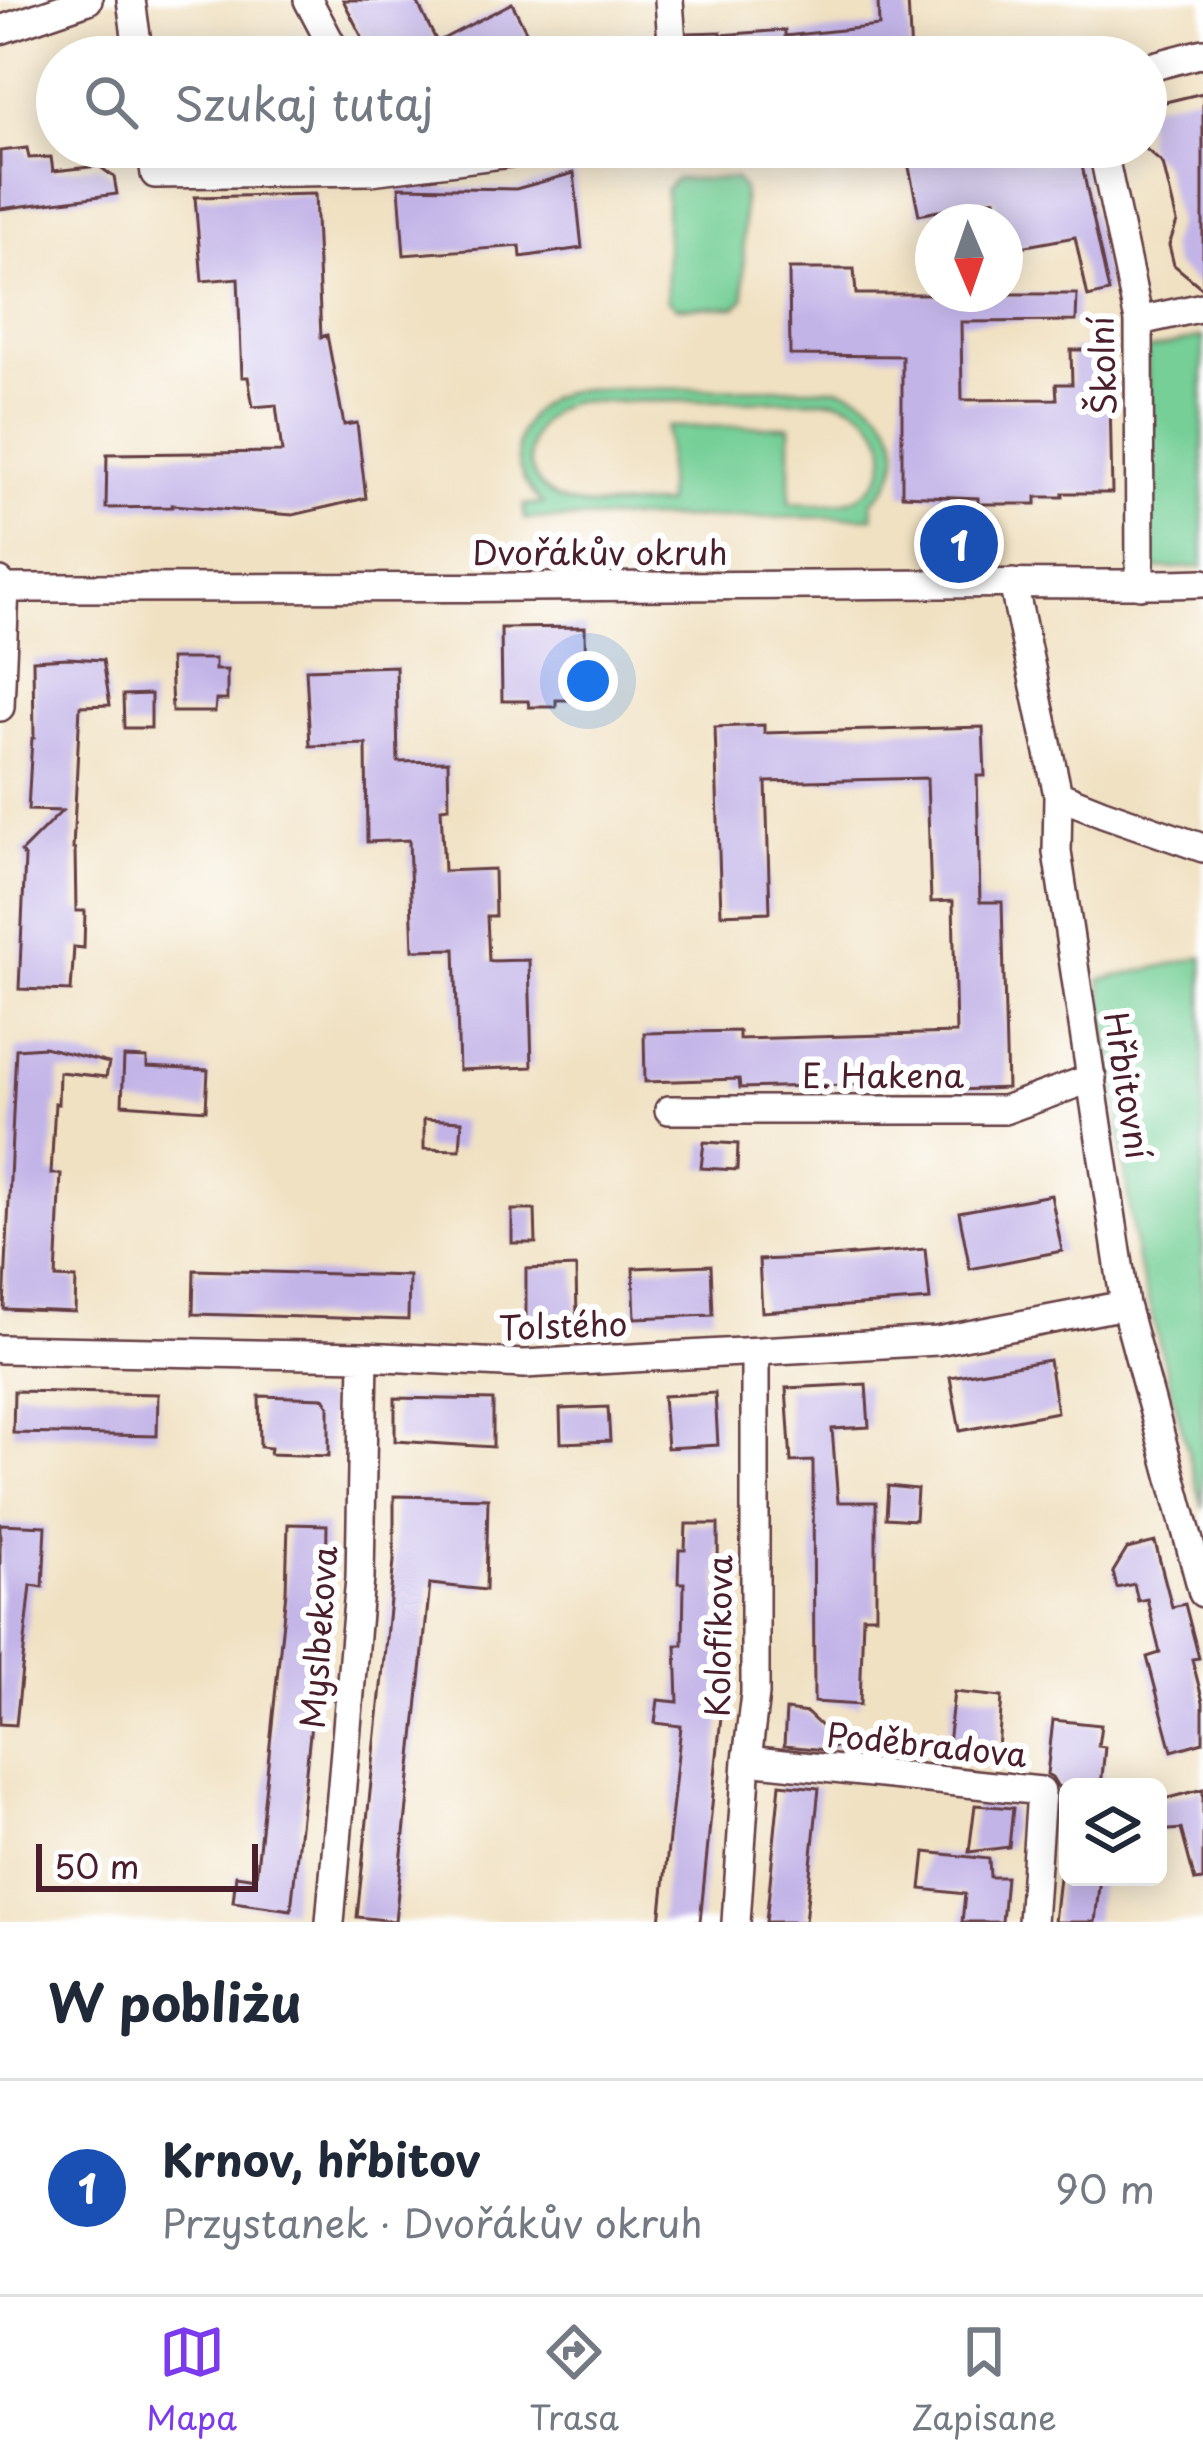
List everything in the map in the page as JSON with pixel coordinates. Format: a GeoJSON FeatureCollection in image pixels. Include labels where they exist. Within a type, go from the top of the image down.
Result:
{"type":"FeatureCollection","features":[{"type":"Feature","properties":{"kind":"street"},"geometry":{"type":"LineString","coordinates":[[0,30],[88,0]]}},
{"type":"Feature","properties":{"kind":"street"},"geometry":{"type":"LineString","coordinates":[[131,0],[136,36]]}},
{"type":"Feature","properties":{"kind":"street"},"geometry":{"type":"LineString","coordinates":[[308,0],[327,36]]}},
{"type":"Feature","properties":{"kind":"street"},"geometry":{"type":"LineString","coordinates":[[669,0],[672,36]]}},
{"type":"Feature","properties":{"kind":"street"},"geometry":{"type":"LineString","coordinates":[[1167,62],[1203,53]]}},
{"type":"Feature","properties":{"kind":"street"},"geometry":{"type":"LineString","coordinates":[[154,168],[155,173],[375,168]]}},
{"type":"Feature","properties":{"kind":"street","name":"Školní"},"geometry":{"type":"LineString","coordinates":[[1106,168],[1139,321],[1140,585]]}},
{"type":"Feature","properties":{"kind":"street"},"geometry":{"type":"LineString","coordinates":[[1139,321],[1203,307]]}},
{"type":"Feature","properties":{"kind":"street","name":"Hřbitovní"},"geometry":{"type":"LineString","coordinates":[[1013,583],[1058,795],[1057,853],[1125,1305],[1203,1593]]}},
{"type":"Feature","properties":{"kind":"street","name":"Dvořákův okruh"},"geometry":{"type":"LineString","coordinates":[[2,585],[670,588],[1203,583]]}},
{"type":"Feature","properties":{"kind":"street"},"geometry":{"type":"LineString","coordinates":[[0,707],[2,585]]}},
{"type":"Feature","properties":{"kind":"street"},"geometry":{"type":"LineString","coordinates":[[1058,795],[1203,848]]}},
{"type":"Feature","properties":{"kind":"street","name":"E. Hakena"},"geometry":{"type":"LineString","coordinates":[[669,1110],[1004,1110],[1092,1078]]}},
{"type":"Feature","properties":{"kind":"street","name":"Tolstého"},"geometry":{"type":"LineString","coordinates":[[0,1348],[524,1364],[937,1341],[1125,1305]]}},
{"type":"Feature","properties":{"kind":"street","name":"Kolofíkova"},"geometry":{"type":"LineString","coordinates":[[736,1922],[755,1694],[755,1352]]}},
{"type":"Feature","properties":{"kind":"street","name":"Myslbekova"},"geometry":{"type":"LineString","coordinates":[[330,1922],[360,1578],[364,1357]]}},
{"type":"Feature","properties":{"kind":"street","name":"Poděbradova"},"geometry":{"type":"LineString","coordinates":[[747,1760],[1040,1791],[1031,1922]]}},
{"type":"Feature","properties":{"kind":"green space"},"geometry":{"type":"Polygon","coordinates":[[[675,179],[735,179],[743,188],[744,299],[736,307],[677,307],[667,300],[666,189],[675,179]]]}},
{"type":"Feature","properties":{"kind":"green space"},"geometry":{"type":"Polygon","coordinates":[[[1203,337],[1203,567],[1151,569],[1147,350],[1203,337]]]}},
{"type":"Feature","properties":{"kind":"green space"},"geometry":{"type":"Polygon","coordinates":[[[837,388],[857,394],[886,418],[894,433],[895,468],[872,502],[873,517],[524,519],[524,505],[543,504],[520,468],[521,432],[544,403],[584,389],[837,388]],[[835,400],[571,402],[542,421],[534,435],[530,465],[547,491],[573,504],[666,504],[667,427],[790,426],[790,503],[841,502],[872,486],[885,457],[878,428],[853,406],[835,400]]]}},
{"type":"Feature","properties":{"kind":"green space"},"geometry":{"type":"Polygon","coordinates":[[[1203,957],[1203,1508],[1136,1256],[1100,980],[1203,957]]]}},
{"type":"Feature","properties":{"kind":"building"},"geometry":{"type":"Polygon","coordinates":[[[343,0],[416,0],[434,36],[361,36],[343,0]]]}},
{"type":"Feature","properties":{"kind":"building"},"geometry":{"type":"Polygon","coordinates":[[[878,0],[908,0],[910,36],[785,36],[879,26],[878,0]]]}},
{"type":"Feature","properties":{"kind":"building"},"geometry":{"type":"Polygon","coordinates":[[[512,3],[528,36],[449,36],[512,3]]]}},
{"type":"Feature","properties":{"kind":"building"},"geometry":{"type":"Polygon","coordinates":[[[785,30],[785,36],[689,36],[689,33],[721,35],[785,30]]]}},
{"type":"Feature","properties":{"kind":"building"},"geometry":{"type":"Polygon","coordinates":[[[1203,93],[1203,289],[1174,265],[1169,245],[1177,222],[1164,168],[1167,102],[1203,93]]]}},
{"type":"Feature","properties":{"kind":"building"},"geometry":{"type":"Polygon","coordinates":[[[27,148],[29,158],[36,158],[36,168],[53,171],[102,168],[114,177],[117,194],[0,209],[0,151],[27,148]]]}},
{"type":"Feature","properties":{"kind":"building"},"geometry":{"type":"Polygon","coordinates":[[[909,168],[1082,168],[1109,292],[1088,297],[1075,237],[1023,247],[1023,204],[995,204],[995,199],[917,204],[909,168]]]}},
{"type":"Feature","properties":{"kind":"building"},"geometry":{"type":"Polygon","coordinates":[[[574,173],[582,248],[521,257],[520,246],[404,255],[399,187],[516,189],[574,173]]]}},
{"type":"Feature","properties":{"kind":"building"},"geometry":{"type":"Polygon","coordinates":[[[315,194],[321,337],[327,335],[344,425],[357,423],[366,498],[293,515],[172,505],[106,508],[107,454],[282,452],[276,405],[253,407],[248,377],[242,377],[238,278],[202,281],[195,197],[315,194]]]}},
{"type":"Feature","properties":{"kind":"building"},"geometry":{"type":"Polygon","coordinates":[[[789,269],[854,269],[856,294],[915,294],[915,312],[1023,312],[1023,294],[1077,294],[1076,321],[961,322],[962,400],[1057,399],[1056,384],[1072,384],[1071,350],[1109,350],[1112,493],[1063,493],[1063,497],[1036,497],[1036,504],[978,504],[978,498],[902,495],[902,356],[790,355],[789,269]]]}},
{"type":"Feature","properties":{"kind":"building"},"geometry":{"type":"Polygon","coordinates":[[[585,627],[586,700],[556,700],[556,707],[502,701],[501,628],[585,627]]]}},
{"type":"Feature","properties":{"kind":"building"},"geometry":{"type":"Polygon","coordinates":[[[170,659],[215,659],[215,670],[227,670],[227,700],[216,700],[215,712],[172,712],[170,659]]]}},
{"type":"Feature","properties":{"kind":"building"},"geometry":{"type":"Polygon","coordinates":[[[33,660],[103,660],[110,705],[80,706],[73,849],[76,911],[85,911],[84,948],[74,947],[71,991],[19,989],[25,858],[21,852],[62,811],[28,810],[33,660]]]}},
{"type":"Feature","properties":{"kind":"building"},"geometry":{"type":"Polygon","coordinates":[[[396,666],[398,762],[448,761],[449,807],[441,808],[444,871],[494,869],[495,916],[487,916],[489,961],[529,960],[532,1067],[459,1070],[455,949],[413,950],[409,840],[367,842],[366,744],[310,746],[306,669],[396,666]]]}},
{"type":"Feature","properties":{"kind":"building"},"geometry":{"type":"Polygon","coordinates":[[[151,694],[151,728],[124,728],[123,695],[151,694]]]}},
{"type":"Feature","properties":{"kind":"building"},"geometry":{"type":"Polygon","coordinates":[[[764,725],[764,733],[983,727],[985,776],[977,776],[980,902],[1002,902],[1007,1088],[958,1090],[958,1082],[740,1088],[739,1079],[645,1082],[644,1033],[739,1031],[739,1039],[956,1033],[953,901],[931,902],[927,778],[766,782],[770,912],[721,914],[715,727],[764,725]]]}},
{"type":"Feature","properties":{"kind":"building"},"geometry":{"type":"Polygon","coordinates":[[[44,1047],[109,1063],[106,1077],[59,1072],[51,1174],[61,1174],[56,1278],[76,1279],[75,1312],[4,1309],[16,1049],[44,1047]]]}},
{"type":"Feature","properties":{"kind":"building"},"geometry":{"type":"Polygon","coordinates":[[[124,1057],[147,1058],[147,1067],[208,1070],[206,1110],[122,1104],[124,1057]]]}},
{"type":"Feature","properties":{"kind":"building"},"geometry":{"type":"Polygon","coordinates":[[[424,1119],[462,1121],[460,1150],[424,1149],[424,1119]]]}},
{"type":"Feature","properties":{"kind":"building"},"geometry":{"type":"Polygon","coordinates":[[[704,1142],[738,1144],[737,1170],[701,1168],[704,1142]]]}},
{"type":"Feature","properties":{"kind":"building"},"geometry":{"type":"Polygon","coordinates":[[[1051,1195],[1062,1251],[970,1269],[959,1212],[1051,1195]]]}},
{"type":"Feature","properties":{"kind":"building"},"geometry":{"type":"Polygon","coordinates":[[[512,1210],[535,1210],[536,1243],[512,1243],[512,1210]]]}},
{"type":"Feature","properties":{"kind":"building"},"geometry":{"type":"Polygon","coordinates":[[[925,1249],[930,1300],[762,1312],[759,1260],[925,1249]]]}},
{"type":"Feature","properties":{"kind":"building"},"geometry":{"type":"Polygon","coordinates":[[[711,1265],[713,1315],[635,1318],[633,1268],[711,1265]]]}},
{"type":"Feature","properties":{"kind":"building"},"geometry":{"type":"Polygon","coordinates":[[[576,1267],[577,1321],[526,1322],[526,1269],[576,1267]]]}},
{"type":"Feature","properties":{"kind":"building"},"geometry":{"type":"Polygon","coordinates":[[[194,1270],[409,1276],[408,1320],[193,1314],[194,1270]]]}},
{"type":"Feature","properties":{"kind":"building"},"geometry":{"type":"Polygon","coordinates":[[[1049,1360],[1057,1412],[960,1431],[950,1377],[1049,1360]]]}},
{"type":"Feature","properties":{"kind":"building"},"geometry":{"type":"Polygon","coordinates":[[[866,1384],[869,1427],[832,1429],[838,1502],[876,1502],[876,1616],[863,1616],[860,1705],[814,1702],[813,1461],[791,1462],[786,1388],[866,1384]]]}},
{"type":"Feature","properties":{"kind":"building"},"geometry":{"type":"Polygon","coordinates":[[[14,1391],[158,1394],[157,1436],[13,1433],[14,1391]]]}},
{"type":"Feature","properties":{"kind":"building"},"geometry":{"type":"Polygon","coordinates":[[[715,1393],[718,1445],[667,1448],[663,1396],[715,1393]]]}},
{"type":"Feature","properties":{"kind":"building"},"geometry":{"type":"Polygon","coordinates":[[[259,1396],[324,1398],[329,1406],[329,1456],[270,1454],[271,1448],[260,1447],[259,1396]]]}},
{"type":"Feature","properties":{"kind":"building"},"geometry":{"type":"Polygon","coordinates":[[[395,1398],[493,1400],[493,1447],[395,1441],[395,1398]]]}},
{"type":"Feature","properties":{"kind":"building"},"geometry":{"type":"Polygon","coordinates":[[[608,1407],[610,1441],[561,1443],[560,1409],[608,1407]]]}},
{"type":"Feature","properties":{"kind":"building"},"geometry":{"type":"Polygon","coordinates":[[[888,1486],[917,1489],[915,1520],[886,1518],[888,1486]]]}},
{"type":"Feature","properties":{"kind":"building"},"geometry":{"type":"Polygon","coordinates":[[[394,1496],[488,1498],[486,1590],[430,1584],[395,1921],[357,1917],[394,1561],[394,1496]]]}},
{"type":"Feature","properties":{"kind":"building"},"geometry":{"type":"Polygon","coordinates":[[[0,1524],[46,1526],[43,1587],[31,1585],[16,1725],[0,1724],[0,1524]]]}},
{"type":"Feature","properties":{"kind":"building"},"geometry":{"type":"Polygon","coordinates":[[[288,1524],[327,1525],[326,1585],[291,1910],[233,1902],[236,1875],[256,1878],[286,1592],[288,1524]]]}},
{"type":"Feature","properties":{"kind":"building"},"geometry":{"type":"Polygon","coordinates":[[[686,1524],[718,1524],[722,1707],[700,1922],[660,1922],[681,1726],[655,1723],[658,1700],[678,1702],[676,1645],[683,1645],[684,1583],[678,1583],[679,1550],[685,1550],[686,1524]]]}},
{"type":"Feature","properties":{"kind":"building"},"geometry":{"type":"Polygon","coordinates":[[[1155,1542],[1172,1607],[1185,1604],[1199,1658],[1192,1659],[1203,1702],[1203,1742],[1172,1751],[1147,1657],[1160,1653],[1147,1599],[1138,1601],[1134,1584],[1117,1588],[1113,1572],[1127,1549],[1155,1542]]]}},
{"type":"Feature","properties":{"kind":"building"},"geometry":{"type":"Polygon","coordinates":[[[954,1692],[1002,1697],[998,1749],[948,1744],[954,1692]]]}},
{"type":"Feature","properties":{"kind":"building"},"geometry":{"type":"Polygon","coordinates":[[[786,1710],[807,1713],[841,1745],[826,1750],[784,1746],[786,1710]]]}},
{"type":"Feature","properties":{"kind":"building"},"geometry":{"type":"Polygon","coordinates":[[[1053,1720],[1101,1725],[1098,1746],[1105,1747],[1102,1778],[1059,1778],[1058,1787],[1047,1774],[1053,1720]]]}},
{"type":"Feature","properties":{"kind":"building"},"geometry":{"type":"Polygon","coordinates":[[[780,1784],[819,1788],[805,1922],[766,1922],[780,1784]]]}},
{"type":"Feature","properties":{"kind":"building"},"geometry":{"type":"Polygon","coordinates":[[[1203,1789],[1203,1880],[1195,1881],[1181,1829],[1167,1830],[1167,1799],[1203,1789]]]}},
{"type":"Feature","properties":{"kind":"building"},"geometry":{"type":"Polygon","coordinates":[[[975,1805],[1013,1808],[1009,1847],[969,1852],[975,1805]]]}},
{"type":"Feature","properties":{"kind":"building"},"geometry":{"type":"Polygon","coordinates":[[[925,1852],[989,1859],[990,1877],[1006,1877],[1002,1922],[962,1922],[965,1894],[921,1889],[925,1852]]]}},
{"type":"Feature","properties":{"kind":"building"},"geometry":{"type":"Polygon","coordinates":[[[1059,1877],[1059,1886],[1099,1886],[1095,1922],[1054,1922],[1059,1877]]]}},
{"type":"Feature","properties":{"kind":"place","name":"Krnov, hřbitov"},"geometry":{"type":"Point","coordinates":[959,544]}}]}
